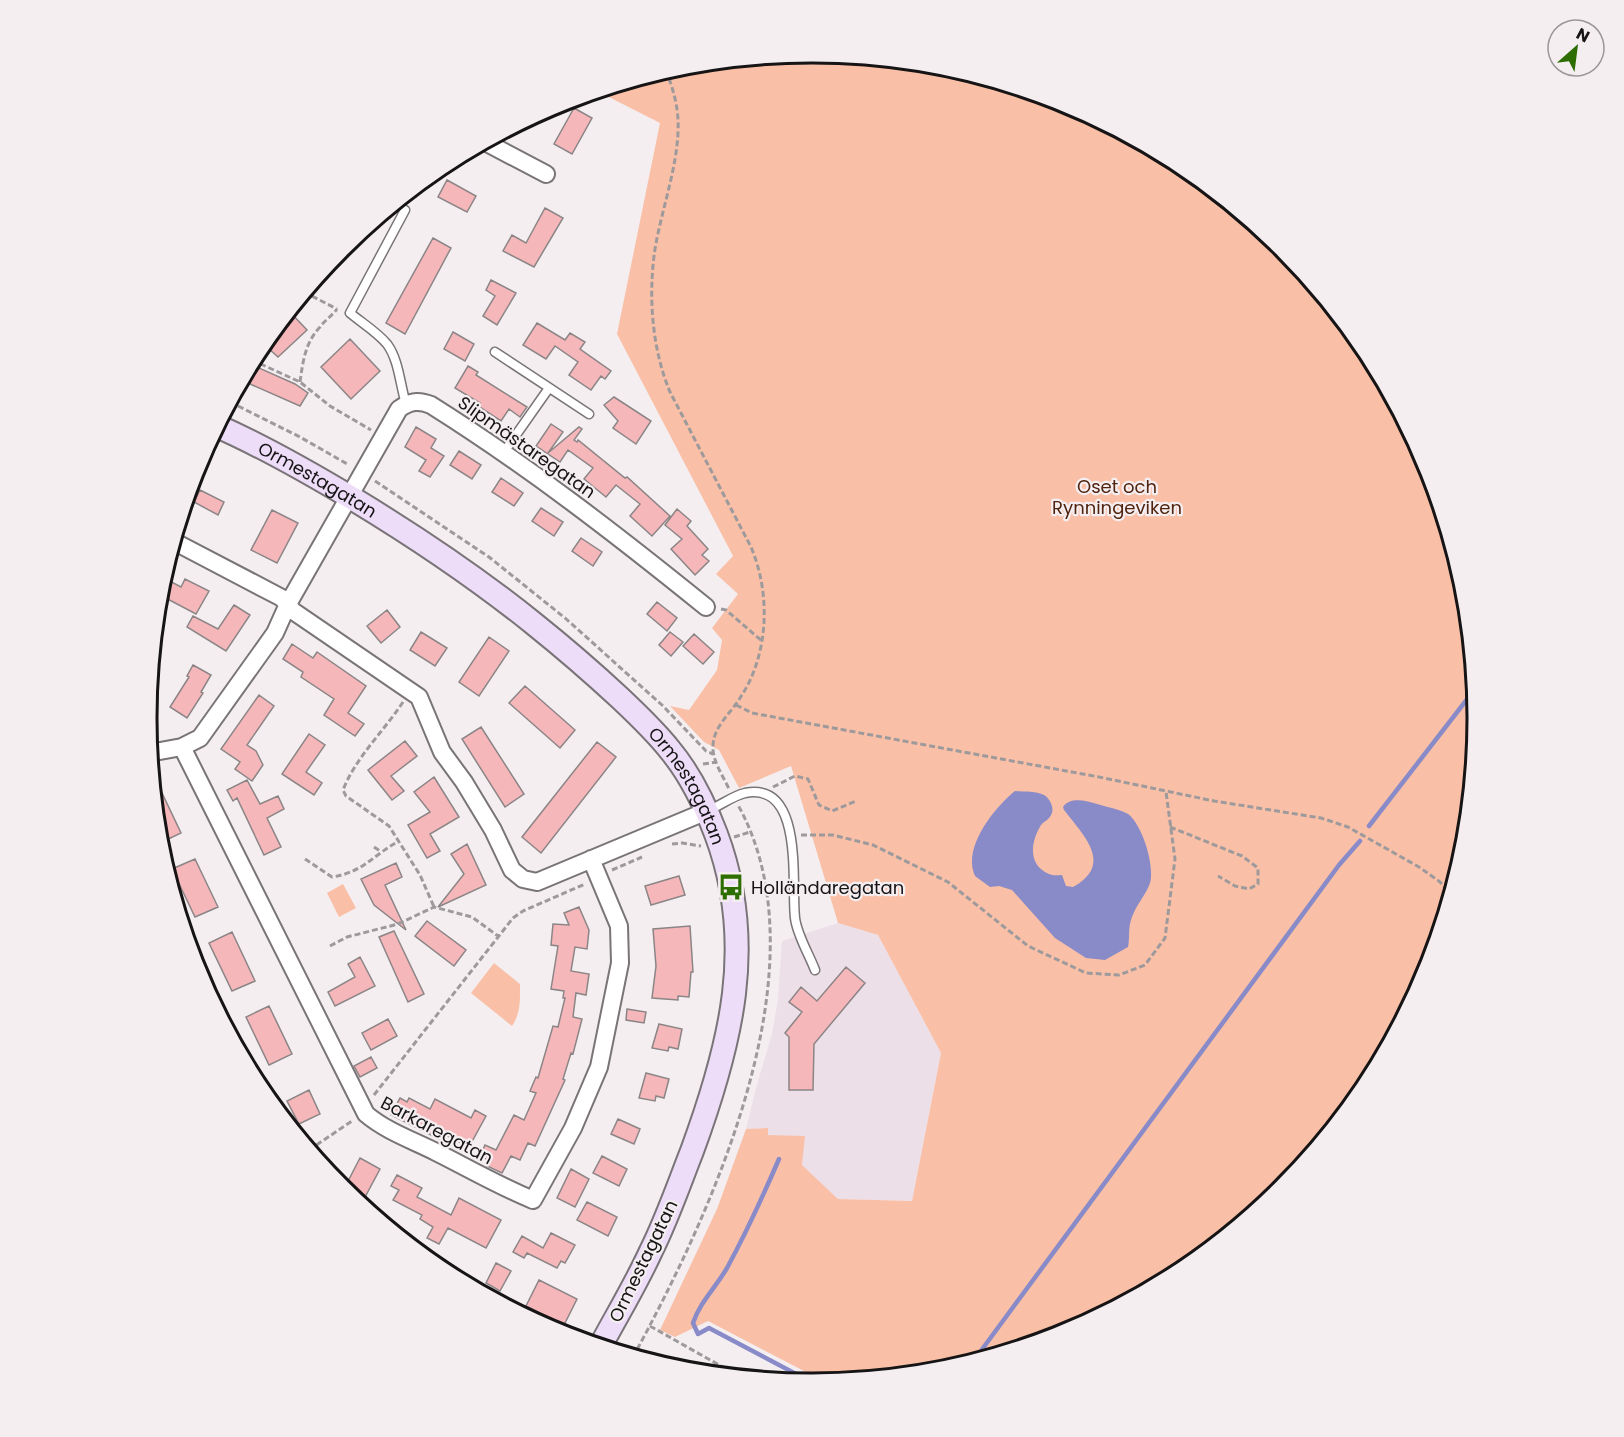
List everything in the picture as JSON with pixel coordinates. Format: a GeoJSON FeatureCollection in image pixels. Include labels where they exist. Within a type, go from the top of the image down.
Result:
{"type":"FeatureCollection","features":[{"type":"Feature","properties":{"kind":"street"},"geometry":{"type":"LineString","coordinates":[[493,146],[546,174]]}},
{"type":"Feature","properties":{"kind":"street","name":"Slipmästaregatan"},"geometry":{"type":"LineString","coordinates":[[406,404],[421,401],[431,405],[504,452],[579,506],[706,607]]}},
{"type":"Feature","properties":{"kind":"street"},"geometry":{"type":"LineString","coordinates":[[158,751],[182,747],[200,738],[275,633],[288,604],[349,496],[399,409],[406,404]]}},
{"type":"Feature","properties":{"kind":"street","name":"Ormestagatan"},"geometry":{"type":"LineString","coordinates":[[224,429],[302,468],[398,526],[484,586],[577,658],[638,715],[670,749],[707,812],[729,874],[736,915],[737,953],[734,1002],[705,1116],[675,1196],[651,1251],[604,1340]]}},
{"type":"Feature","properties":{"kind":"street"},"geometry":{"type":"LineString","coordinates":[[180,545],[282,598],[293,611],[419,697],[442,752],[464,782],[493,830],[512,870],[523,879],[537,882],[707,812]]}},
{"type":"Feature","properties":{"kind":"street","name":"Barkaregatan"},"geometry":{"type":"LineString","coordinates":[[182,747],[363,1109],[377,1124],[506,1189],[533,1200],[573,1128],[599,1066],[620,958],[619,926],[591,860]]}},
{"type":"Feature","properties":{"kind":"lane"},"geometry":{"type":"LineString","coordinates":[[405,210],[350,313],[376,333],[388,346],[394,359],[406,404]]}},
{"type":"Feature","properties":{"kind":"lane"},"geometry":{"type":"LineString","coordinates":[[495,352],[589,414]]}},
{"type":"Feature","properties":{"kind":"lane"},"geometry":{"type":"LineString","coordinates":[[504,452],[549,388]]}},
{"type":"Feature","properties":{"kind":"lane"},"geometry":{"type":"LineString","coordinates":[[707,812],[746,793],[760,793],[778,803],[785,814],[790,835],[795,921],[816,970]]}},
{"type":"Feature","properties":{"kind":"path"},"geometry":{"type":"LineString","coordinates":[[669,79],[676,104],[678,132],[653,266],[652,303],[657,354],[670,392],[756,558],[762,590],[764,622],[756,666],[736,705],[717,731],[713,740],[713,754]]}},
{"type":"Feature","properties":{"kind":"path"},"geometry":{"type":"LineString","coordinates":[[311,296],[350,313]]}},
{"type":"Feature","properties":{"kind":"path"},"geometry":{"type":"LineString","coordinates":[[300,381],[303,357],[308,342],[318,328],[338,309]]}},
{"type":"Feature","properties":{"kind":"path"},"geometry":{"type":"LineString","coordinates":[[261,364],[300,381],[330,406],[383,437]]}},
{"type":"Feature","properties":{"kind":"path"},"geometry":{"type":"LineString","coordinates":[[706,607],[726,610],[762,641]]}},
{"type":"Feature","properties":{"kind":"path"},"geometry":{"type":"LineString","coordinates":[[411,691],[385,729],[372,743],[346,781],[343,790],[346,796],[389,826],[420,875],[434,907]]}},
{"type":"Feature","properties":{"kind":"path"},"geometry":{"type":"LineString","coordinates":[[736,705],[752,713],[1336,822],[1419,867],[1445,888]]}},
{"type":"Feature","properties":{"kind":"path"},"geometry":{"type":"LineString","coordinates":[[702,764],[717,762]]}},
{"type":"Feature","properties":{"kind":"path"},"geometry":{"type":"LineString","coordinates":[[760,793],[795,776],[808,779],[819,805],[832,811],[856,801]]}},
{"type":"Feature","properties":{"kind":"path"},"geometry":{"type":"LineString","coordinates":[[790,835],[833,835],[873,845],[948,882],[1028,946],[1086,974],[1119,975],[1145,965],[1165,938],[1175,859],[1166,792]]}},
{"type":"Feature","properties":{"kind":"path"},"geometry":{"type":"LineString","coordinates":[[1170,827],[1242,856],[1258,868],[1258,884],[1249,889],[1235,886],[1218,876]]}},
{"type":"Feature","properties":{"kind":"path"},"geometry":{"type":"LineString","coordinates":[[666,846],[677,843],[704,846],[750,832]]}},
{"type":"Feature","properties":{"kind":"path"},"geometry":{"type":"LineString","coordinates":[[305,859],[332,877],[348,874],[368,864],[380,851],[399,841]]}},
{"type":"Feature","properties":{"kind":"path"},"geometry":{"type":"LineString","coordinates":[[374,847],[380,851]]}},
{"type":"Feature","properties":{"kind":"path"},"geometry":{"type":"LineString","coordinates":[[315,1146],[353,1120],[363,1109],[513,918],[522,911],[645,855]]}},
{"type":"Feature","properties":{"kind":"path"},"geometry":{"type":"LineString","coordinates":[[330,946],[347,937],[398,924],[434,907],[472,917],[498,936]]}},
{"type":"Feature","properties":{"kind":"path"},"geometry":{"type":"LineString","coordinates":[[649,1325],[724,1368]]}},
{"type":"Feature","properties":{"kind":"shaded area"},"geometry":{"type":"Polygon","coordinates":[[[838,923],[878,935],[941,1053],[912,1201],[838,1199],[768,1135],[767,1128],[746,1129],[772,1034],[778,999],[782,941],[838,923]]]}},
{"type":"Feature","properties":{"kind":"green space","name":"Oset och Rynningeviken"},"geometry":{"type":"Polygon","coordinates":[[[769,64],[855,64],[898,69],[982,85],[1063,113],[1140,151],[1211,198],[1244,226],[1276,255],[1332,319],[1380,391],[1400,429],[1433,508],[1445,549],[1462,633],[1466,676],[1468,718],[1462,804],[1455,846],[1433,929],[1418,969],[1380,1046],[1332,1118],[1305,1151],[1276,1182],[1211,1239],[1176,1264],[1102,1306],[1063,1324],[982,1352],[898,1368],[855,1373],[810,1374],[708,1321],[675,1337],[660,1330],[717,1209],[746,1129],[768,1128],[768,1135],[805,1136],[802,1165],[838,1199],[912,1201],[941,1053],[878,935],[838,923],[791,766],[739,788],[719,750],[704,742],[670,706],[689,710],[717,670],[722,640],[712,628],[738,594],[716,574],[733,556],[617,334],[660,123],[607,96],[642,85],[726,69],[769,64]]]}},
{"type":"Feature","properties":{"kind":"green space"},"geometry":{"type":"Polygon","coordinates":[[[343,884],[356,908],[339,917],[327,893],[343,884]]]}},
{"type":"Feature","properties":{"kind":"green space"},"geometry":{"type":"Polygon","coordinates":[[[494,963],[520,984],[518,1011],[512,1026],[471,993],[494,963]]]}},
{"type":"Feature","properties":{"kind":"water"},"geometry":{"type":"Polygon","coordinates":[[[1015,791],[1041,794],[1050,801],[1052,813],[1041,825],[1035,838],[1034,859],[1042,870],[1051,875],[1062,875],[1066,886],[1073,887],[1085,878],[1092,869],[1093,859],[1086,840],[1064,810],[1063,807],[1066,804],[1074,800],[1088,802],[1121,811],[1133,819],[1146,846],[1151,876],[1150,883],[1131,920],[1128,947],[1105,960],[1086,958],[1055,938],[1012,890],[999,886],[990,887],[975,876],[972,865],[976,841],[990,818],[1015,791]]]}},
{"type":"Feature","properties":{"kind":"building"},"geometry":{"type":"Polygon","coordinates":[[[574,108],[592,118],[572,154],[554,144],[574,108]]]}},
{"type":"Feature","properties":{"kind":"building"},"geometry":{"type":"Polygon","coordinates":[[[447,180],[476,196],[467,212],[438,197],[447,180]]]}},
{"type":"Feature","properties":{"kind":"building"},"geometry":{"type":"Polygon","coordinates":[[[545,208],[563,218],[534,267],[503,251],[512,235],[526,243],[545,208]]]}},
{"type":"Feature","properties":{"kind":"building"},"geometry":{"type":"Polygon","coordinates":[[[433,238],[451,248],[405,334],[386,323],[433,238]]]}},
{"type":"Feature","properties":{"kind":"building"},"geometry":{"type":"Polygon","coordinates":[[[491,280],[516,293],[497,325],[483,316],[495,296],[486,290],[491,280]]]}},
{"type":"Feature","properties":{"kind":"building"},"geometry":{"type":"Polygon","coordinates":[[[294,316],[307,330],[278,357],[270,350],[294,316]]]}},
{"type":"Feature","properties":{"kind":"building"},"geometry":{"type":"Polygon","coordinates":[[[537,323],[565,340],[570,333],[585,342],[580,349],[611,371],[605,379],[601,376],[591,390],[569,375],[578,362],[555,346],[546,359],[523,345],[537,323]]]}},
{"type":"Feature","properties":{"kind":"building"},"geometry":{"type":"Polygon","coordinates":[[[453,332],[474,344],[465,361],[444,349],[453,332]]]}},
{"type":"Feature","properties":{"kind":"building"},"geometry":{"type":"Polygon","coordinates":[[[350,339],[380,371],[351,399],[321,367],[350,339]]]}},
{"type":"Feature","properties":{"kind":"building"},"geometry":{"type":"Polygon","coordinates":[[[468,366],[478,372],[476,375],[527,407],[520,417],[509,409],[501,421],[478,406],[480,403],[455,388],[468,366]]]}},
{"type":"Feature","properties":{"kind":"building"},"geometry":{"type":"Polygon","coordinates":[[[258,368],[295,384],[308,393],[300,406],[249,383],[258,368]]]}},
{"type":"Feature","properties":{"kind":"building"},"geometry":{"type":"Polygon","coordinates":[[[614,397],[651,421],[636,444],[613,428],[618,421],[604,405],[614,397]]]}},
{"type":"Feature","properties":{"kind":"building"},"geometry":{"type":"Polygon","coordinates":[[[551,424],[563,432],[548,453],[579,427],[582,429],[574,440],[577,442],[578,440],[625,478],[627,477],[670,516],[652,536],[630,516],[640,504],[616,485],[606,497],[584,479],[593,468],[568,450],[560,462],[536,446],[551,424]]]}},
{"type":"Feature","properties":{"kind":"building"},"geometry":{"type":"Polygon","coordinates":[[[416,427],[436,439],[431,448],[444,456],[430,477],[419,471],[426,460],[405,447],[416,427]]]}},
{"type":"Feature","properties":{"kind":"building"},"geometry":{"type":"Polygon","coordinates":[[[459,451],[481,465],[472,479],[450,465],[459,451]]]}},
{"type":"Feature","properties":{"kind":"building"},"geometry":{"type":"Polygon","coordinates":[[[501,478],[523,493],[514,506],[492,492],[501,478]]]}},
{"type":"Feature","properties":{"kind":"building"},"geometry":{"type":"Polygon","coordinates":[[[200,490],[224,502],[218,515],[194,502],[200,490]]]}},
{"type":"Feature","properties":{"kind":"building"},"geometry":{"type":"Polygon","coordinates":[[[541,508],[563,522],[554,536],[532,521],[541,508]]]}},
{"type":"Feature","properties":{"kind":"building"},"geometry":{"type":"Polygon","coordinates":[[[677,509],[691,521],[687,526],[708,549],[702,555],[709,561],[695,575],[671,549],[682,539],[665,525],[677,509]]]}},
{"type":"Feature","properties":{"kind":"building"},"geometry":{"type":"Polygon","coordinates":[[[272,510],[298,523],[277,563],[251,550],[272,510]]]}},
{"type":"Feature","properties":{"kind":"building"},"geometry":{"type":"Polygon","coordinates":[[[581,538],[602,552],[593,566],[572,551],[581,538]]]}},
{"type":"Feature","properties":{"kind":"building"},"geometry":{"type":"Polygon","coordinates":[[[185,579],[209,591],[196,614],[168,599],[171,582],[181,587],[185,579]]]}},
{"type":"Feature","properties":{"kind":"building"},"geometry":{"type":"Polygon","coordinates":[[[657,602],[677,618],[667,631],[647,614],[657,602]]]}},
{"type":"Feature","properties":{"kind":"building"},"geometry":{"type":"Polygon","coordinates":[[[234,605],[250,615],[226,651],[187,627],[193,616],[218,629],[234,605]]]}},
{"type":"Feature","properties":{"kind":"building"},"geometry":{"type":"Polygon","coordinates":[[[387,610],[400,627],[381,643],[367,626],[387,610]]]}},
{"type":"Feature","properties":{"kind":"building"},"geometry":{"type":"Polygon","coordinates":[[[421,632],[447,648],[435,666],[410,650],[421,632]]]}},
{"type":"Feature","properties":{"kind":"building"},"geometry":{"type":"Polygon","coordinates":[[[670,632],[683,642],[671,656],[659,645],[670,632]]]}},
{"type":"Feature","properties":{"kind":"building"},"geometry":{"type":"Polygon","coordinates":[[[694,634],[714,652],[703,664],[683,646],[694,634]]]}},
{"type":"Feature","properties":{"kind":"building"},"geometry":{"type":"Polygon","coordinates":[[[489,637],[509,651],[479,696],[459,682],[489,637]]]}},
{"type":"Feature","properties":{"kind":"building"},"geometry":{"type":"Polygon","coordinates":[[[292,644],[313,658],[317,652],[366,686],[348,713],[364,724],[355,736],[324,715],[334,699],[301,677],[303,672],[283,659],[292,644]]]}},
{"type":"Feature","properties":{"kind":"building"},"geometry":{"type":"Polygon","coordinates":[[[193,665],[211,675],[187,718],[170,707],[189,677],[187,676],[193,665]]]}},
{"type":"Feature","properties":{"kind":"building"},"geometry":{"type":"Polygon","coordinates":[[[525,686],[575,730],[560,748],[509,703],[525,686]]]}},
{"type":"Feature","properties":{"kind":"building"},"geometry":{"type":"Polygon","coordinates":[[[259,695],[274,706],[247,745],[256,751],[263,765],[252,781],[235,769],[240,762],[221,749],[259,695]]]}},
{"type":"Feature","properties":{"kind":"building"},"geometry":{"type":"Polygon","coordinates":[[[481,727],[524,794],[505,807],[462,739],[481,727]]]}},
{"type":"Feature","properties":{"kind":"building"},"geometry":{"type":"Polygon","coordinates":[[[309,734],[325,745],[306,772],[322,783],[314,795],[282,774],[309,734]]]}},
{"type":"Feature","properties":{"kind":"building"},"geometry":{"type":"Polygon","coordinates":[[[405,741],[417,756],[391,776],[404,791],[392,800],[368,770],[405,741]]]}},
{"type":"Feature","properties":{"kind":"building"},"geometry":{"type":"Polygon","coordinates":[[[597,742],[616,757],[541,853],[522,837],[597,742]]]}},
{"type":"Feature","properties":{"kind":"building"},"geometry":{"type":"Polygon","coordinates":[[[434,777],[459,817],[430,834],[440,851],[427,858],[408,825],[430,812],[414,792],[434,777]]]}},
{"type":"Feature","properties":{"kind":"building"},"geometry":{"type":"Polygon","coordinates":[[[247,780],[260,804],[278,796],[284,809],[267,818],[281,847],[264,855],[237,798],[233,801],[227,790],[247,780]]]}},
{"type":"Feature","properties":{"kind":"building"},"geometry":{"type":"Polygon","coordinates":[[[161,790],[181,833],[168,839],[161,790]]]}},
{"type":"Feature","properties":{"kind":"building"},"geometry":{"type":"Polygon","coordinates":[[[467,844],[486,885],[438,907],[464,874],[451,854],[467,844]]]}},
{"type":"Feature","properties":{"kind":"building"},"geometry":{"type":"Polygon","coordinates":[[[195,859],[218,907],[195,917],[177,879],[174,868],[195,859]]]}},
{"type":"Feature","properties":{"kind":"building"},"geometry":{"type":"Polygon","coordinates":[[[396,863],[402,877],[385,885],[406,930],[374,905],[361,879],[396,863]]]}},
{"type":"Feature","properties":{"kind":"building"},"geometry":{"type":"Polygon","coordinates":[[[679,876],[685,895],[651,905],[645,886],[679,876]]]}},
{"type":"Feature","properties":{"kind":"building"},"geometry":{"type":"Polygon","coordinates":[[[579,907],[589,930],[587,949],[575,947],[571,971],[589,974],[586,995],[576,993],[573,1017],[582,1019],[573,1054],[571,1053],[563,1079],[565,1080],[535,1146],[528,1143],[520,1160],[511,1156],[502,1173],[487,1166],[490,1161],[480,1156],[485,1145],[496,1150],[514,1115],[524,1120],[536,1093],[530,1091],[536,1077],[538,1078],[553,1026],[558,1027],[565,998],[563,998],[564,991],[551,989],[558,946],[551,945],[553,924],[569,925],[564,913],[579,907]]]}},
{"type":"Feature","properties":{"kind":"building"},"geometry":{"type":"Polygon","coordinates":[[[427,921],[466,950],[454,966],[415,936],[427,921]]]}},
{"type":"Feature","properties":{"kind":"building"},"geometry":{"type":"Polygon","coordinates":[[[690,926],[693,972],[691,972],[689,997],[678,996],[678,1000],[652,998],[656,966],[653,929],[690,926]]]}},
{"type":"Feature","properties":{"kind":"building"},"geometry":{"type":"Polygon","coordinates":[[[394,931],[424,994],[408,1002],[379,937],[394,931]]]}},
{"type":"Feature","properties":{"kind":"building"},"geometry":{"type":"Polygon","coordinates":[[[232,932],[255,981],[232,991],[209,943],[232,932]]]}},
{"type":"Feature","properties":{"kind":"building"},"geometry":{"type":"Polygon","coordinates":[[[360,957],[375,986],[335,1006],[328,992],[355,977],[348,964],[360,957]]]}},
{"type":"Feature","properties":{"kind":"building"},"geometry":{"type":"Polygon","coordinates":[[[846,967],[865,983],[814,1044],[813,1090],[789,1090],[789,1037],[785,1033],[802,1012],[789,1002],[801,987],[817,1001],[846,967]]]}},
{"type":"Feature","properties":{"kind":"building"},"geometry":{"type":"Polygon","coordinates":[[[269,1006],[292,1054],[269,1065],[246,1017],[269,1006]]]}},
{"type":"Feature","properties":{"kind":"building"},"geometry":{"type":"Polygon","coordinates":[[[627,1009],[646,1012],[644,1023],[626,1020],[627,1009]]]}},
{"type":"Feature","properties":{"kind":"building"},"geometry":{"type":"Polygon","coordinates":[[[388,1019],[397,1036],[371,1050],[362,1033],[388,1019]]]}},
{"type":"Feature","properties":{"kind":"building"},"geometry":{"type":"Polygon","coordinates":[[[659,1024],[682,1029],[678,1049],[669,1047],[668,1051],[652,1048],[659,1024]]]}},
{"type":"Feature","properties":{"kind":"building"},"geometry":{"type":"Polygon","coordinates":[[[371,1057],[377,1068],[360,1077],[354,1066],[371,1057]]]}},
{"type":"Feature","properties":{"kind":"building"},"geometry":{"type":"Polygon","coordinates":[[[646,1073],[669,1079],[664,1098],[656,1096],[655,1101],[639,1098],[646,1073]]]}},
{"type":"Feature","properties":{"kind":"building"},"geometry":{"type":"Polygon","coordinates":[[[309,1090],[320,1114],[299,1124],[287,1101],[309,1090]]]}},
{"type":"Feature","properties":{"kind":"building"},"geometry":{"type":"Polygon","coordinates":[[[400,1098],[407,1102],[409,1098],[430,1109],[435,1099],[471,1118],[475,1110],[486,1116],[469,1147],[442,1133],[439,1139],[391,1115],[400,1098]]]}},
{"type":"Feature","properties":{"kind":"building"},"geometry":{"type":"Polygon","coordinates":[[[618,1119],[640,1129],[634,1144],[611,1134],[618,1119]]]}},
{"type":"Feature","properties":{"kind":"building"},"geometry":{"type":"Polygon","coordinates":[[[602,1156],[627,1169],[619,1186],[593,1173],[602,1156]]]}},
{"type":"Feature","properties":{"kind":"building"},"geometry":{"type":"Polygon","coordinates":[[[360,1158],[380,1169],[365,1197],[348,1182],[360,1158]]]}},
{"type":"Feature","properties":{"kind":"building"},"geometry":{"type":"Polygon","coordinates":[[[571,1169],[589,1179],[575,1207],[557,1198],[571,1169]]]}},
{"type":"Feature","properties":{"kind":"building"},"geometry":{"type":"Polygon","coordinates":[[[397,1175],[422,1188],[417,1197],[451,1215],[459,1198],[501,1220],[486,1248],[448,1228],[439,1244],[427,1238],[433,1227],[420,1219],[422,1215],[393,1200],[399,1190],[391,1186],[397,1175]]]}},
{"type":"Feature","properties":{"kind":"building"},"geometry":{"type":"Polygon","coordinates":[[[587,1202],[617,1217],[608,1236],[577,1220],[587,1202]]]}},
{"type":"Feature","properties":{"kind":"building"},"geometry":{"type":"Polygon","coordinates":[[[551,1233],[575,1245],[565,1263],[561,1261],[557,1268],[527,1253],[524,1258],[513,1252],[522,1236],[543,1248],[551,1233]]]}},
{"type":"Feature","properties":{"kind":"building"},"geometry":{"type":"Polygon","coordinates":[[[496,1263],[511,1271],[500,1291],[486,1283],[496,1263]]]}},
{"type":"Feature","properties":{"kind":"building"},"geometry":{"type":"Polygon","coordinates":[[[539,1280],[577,1299],[564,1325],[526,1306],[539,1280]]]}},
{"type":"Feature","properties":{"kind":"waterway"},"geometry":{"type":"LineString","coordinates":[[1369,826],[1467,699]]}},
{"type":"Feature","properties":{"kind":"waterway"},"geometry":{"type":"LineString","coordinates":[[980,1352],[1339,865],[1360,841]]}},
{"type":"Feature","properties":{"kind":"waterway"},"geometry":{"type":"LineString","coordinates":[[779,1159],[734,1255],[693,1323],[698,1334],[709,1328],[795,1374]]}},
{"type":"Feature","properties":{"kind":"place","name":"Holländaregatan"},"geometry":{"type":"Point","coordinates":[731,887]}}]}
